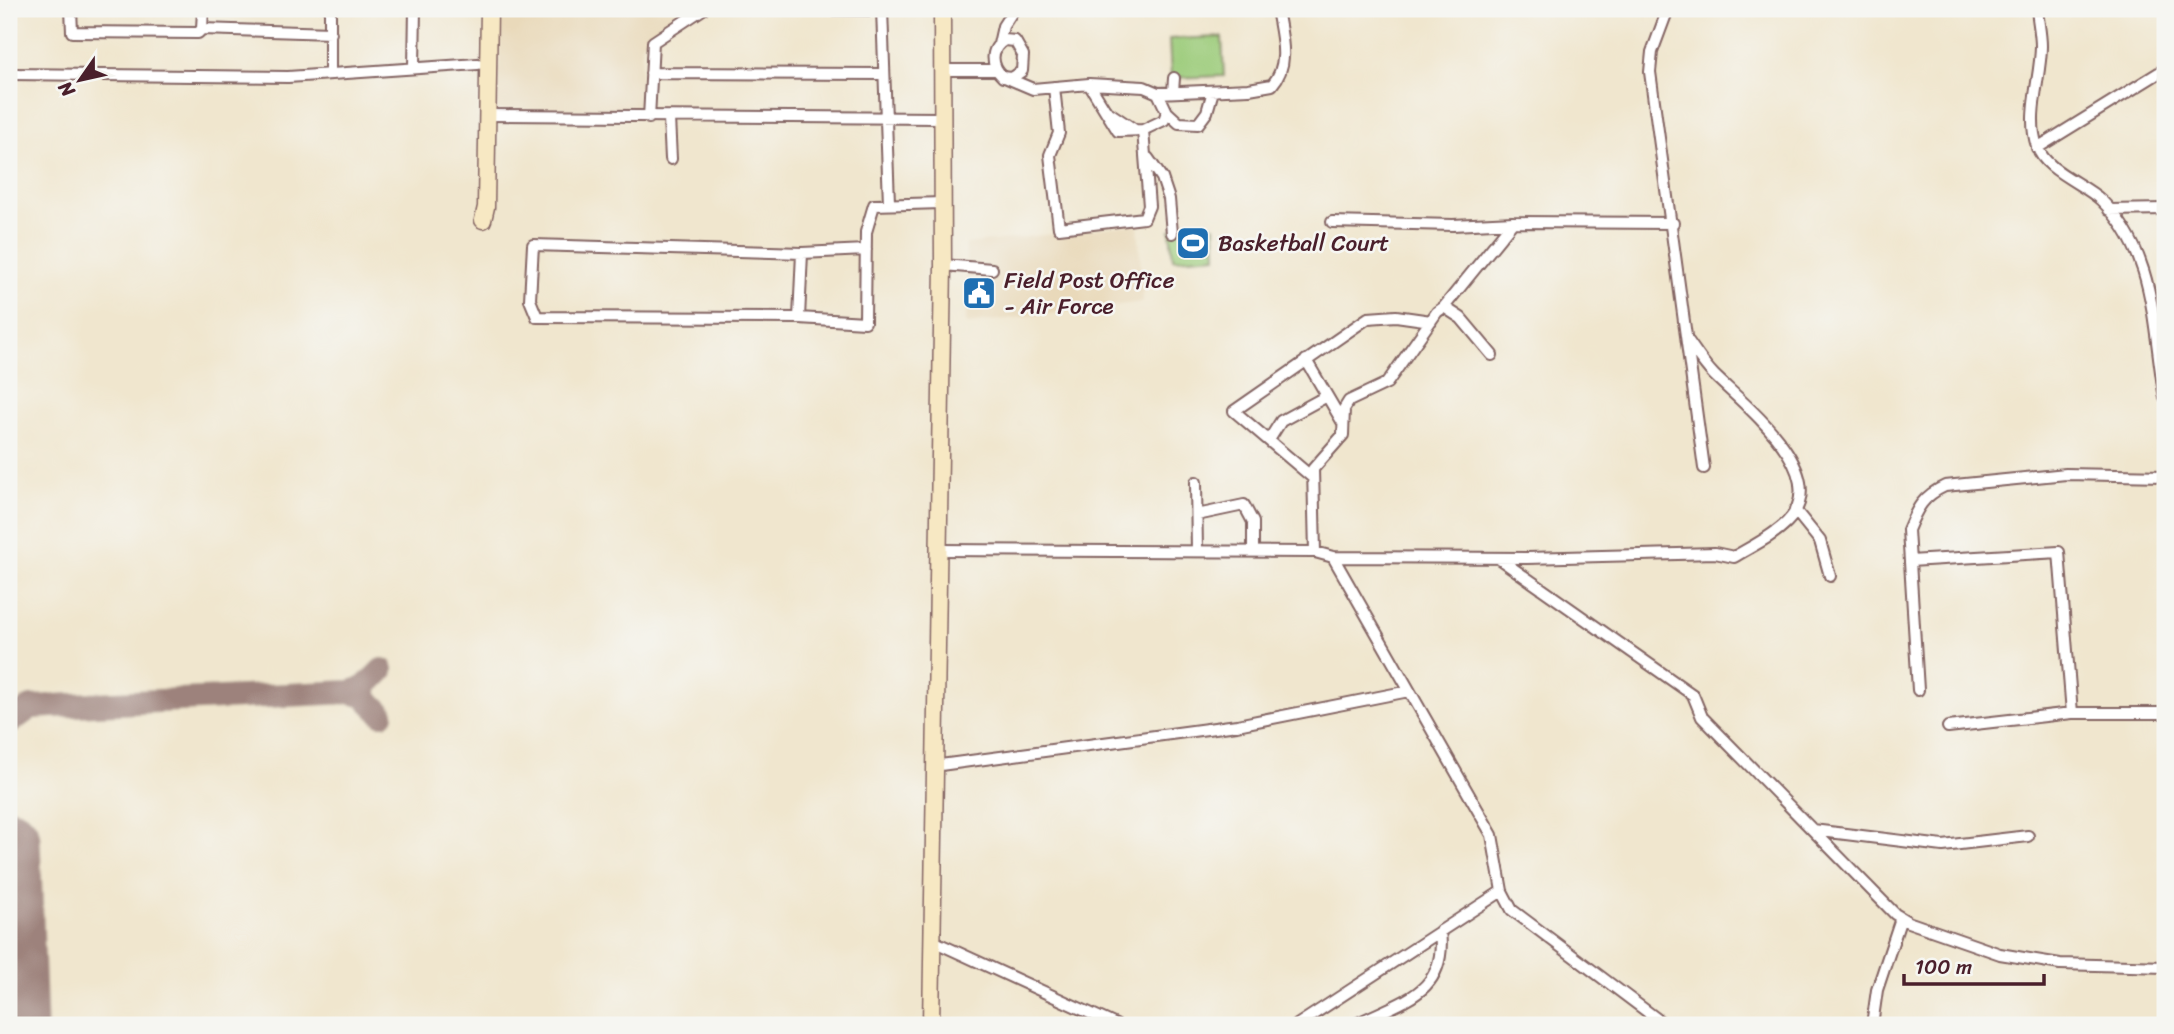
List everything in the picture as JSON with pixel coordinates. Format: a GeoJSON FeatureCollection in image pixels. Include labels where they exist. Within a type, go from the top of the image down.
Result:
{"type":"FeatureCollection","features":[{"type":"Feature","properties":{"kind":"street"},"geometry":{"type":"LineString","coordinates":[[71,9],[72,32],[135,35],[198,33],[202,29],[203,9]]}},
{"type":"Feature","properties":{"kind":"street"},"geometry":{"type":"LineString","coordinates":[[330,9],[330,74]]}},
{"type":"Feature","properties":{"kind":"street"},"geometry":{"type":"LineString","coordinates":[[414,66],[415,9]]}},
{"type":"Feature","properties":{"kind":"street"},"geometry":{"type":"LineString","coordinates":[[479,9],[480,220],[486,207],[489,9]]}},
{"type":"Feature","properties":{"kind":"street"},"geometry":{"type":"LineString","coordinates":[[649,118],[653,42],[702,9]]}},
{"type":"Feature","properties":{"kind":"street"},"geometry":{"type":"LineString","coordinates":[[788,9],[882,9],[889,203]]}},
{"type":"Feature","properties":{"kind":"street"},"geometry":{"type":"LineString","coordinates":[[931,1025],[943,265],[942,9]]}},
{"type":"Feature","properties":{"kind":"street"},"geometry":{"type":"LineString","coordinates":[[1014,9],[1003,26],[993,57],[996,69],[1007,78],[1033,89],[1089,84],[1144,87],[1158,93],[1272,85],[1278,78],[1283,55],[1277,9]]}},
{"type":"Feature","properties":{"kind":"street"},"geometry":{"type":"LineString","coordinates":[[1668,9],[1652,52],[1650,72],[1673,223],[1704,468]]}},
{"type":"Feature","properties":{"kind":"street"},"geometry":{"type":"LineString","coordinates":[[2037,9],[2041,45],[2034,123],[2037,148],[2052,165],[2101,200],[2139,252],[2146,273],[2165,396]]}},
{"type":"Feature","properties":{"kind":"street"},"geometry":{"type":"LineString","coordinates":[[202,29],[331,33]]}},
{"type":"Feature","properties":{"kind":"street"},"geometry":{"type":"LineString","coordinates":[[999,44],[1005,40],[1014,41],[1023,55],[1019,75],[1007,78]]}},
{"type":"Feature","properties":{"kind":"street"},"geometry":{"type":"LineString","coordinates":[[9,74],[288,78],[414,66],[478,64]]}},
{"type":"Feature","properties":{"kind":"street"},"geometry":{"type":"LineString","coordinates":[[941,70],[996,69]]}},
{"type":"Feature","properties":{"kind":"street"},"geometry":{"type":"LineString","coordinates":[[2037,148],[2165,69]]}},
{"type":"Feature","properties":{"kind":"street"},"geometry":{"type":"LineString","coordinates":[[651,74],[884,74]]}},
{"type":"Feature","properties":{"kind":"street"},"geometry":{"type":"LineString","coordinates":[[1173,92],[1174,78]]}},
{"type":"Feature","properties":{"kind":"street"},"geometry":{"type":"LineString","coordinates":[[1089,84],[1118,131],[1139,130],[1164,120],[1167,112]]}},
{"type":"Feature","properties":{"kind":"street"},"geometry":{"type":"LineString","coordinates":[[1054,87],[1059,133],[1050,155],[1059,228],[1144,218],[1149,200],[1145,152],[1139,130]]}},
{"type":"Feature","properties":{"kind":"street"},"geometry":{"type":"LineString","coordinates":[[1158,93],[1167,112],[1179,124],[1198,124],[1207,112],[1213,90]]}},
{"type":"Feature","properties":{"kind":"street"},"geometry":{"type":"LineString","coordinates":[[488,116],[941,118]]}},
{"type":"Feature","properties":{"kind":"street"},"geometry":{"type":"LineString","coordinates":[[669,118],[671,159]]}},
{"type":"Feature","properties":{"kind":"street"},"geometry":{"type":"LineString","coordinates":[[1145,152],[1166,191],[1172,233]]}},
{"type":"Feature","properties":{"kind":"street"},"geometry":{"type":"LineString","coordinates":[[1149,200],[1152,196],[1161,201],[1166,191]]}},
{"type":"Feature","properties":{"kind":"street"},"geometry":{"type":"LineString","coordinates":[[866,250],[802,253],[533,245],[530,300],[537,317],[799,318],[865,322],[866,250],[870,212],[874,205],[942,203]]}},
{"type":"Feature","properties":{"kind":"street"},"geometry":{"type":"LineString","coordinates":[[2109,210],[2165,209]]}},
{"type":"Feature","properties":{"kind":"street"},"geometry":{"type":"LineString","coordinates":[[1332,222],[1453,225],[1513,222],[1673,223]]}},
{"type":"Feature","properties":{"kind":"street"},"geometry":{"type":"LineString","coordinates":[[1315,552],[1313,469],[1343,435],[1343,409],[1349,401],[1387,383],[1430,321],[1513,222]]}},
{"type":"Feature","properties":{"kind":"street"},"geometry":{"type":"LineString","coordinates":[[799,318],[802,253]]}},
{"type":"Feature","properties":{"kind":"street"},"geometry":{"type":"LineString","coordinates":[[943,265],[992,269]]}},
{"type":"Feature","properties":{"kind":"street"},"geometry":{"type":"LineString","coordinates":[[1444,307],[1461,318],[1492,355]]}},
{"type":"Feature","properties":{"kind":"street"},"geometry":{"type":"LineString","coordinates":[[1313,478],[1234,411],[1368,318],[1396,316],[1430,321]]}},
{"type":"Feature","properties":{"kind":"street"},"geometry":{"type":"LineString","coordinates":[[937,550],[1253,551],[1315,552],[1333,557],[1498,558],[1715,553],[1734,557],[1768,537],[1789,520],[1801,498],[1789,450],[1712,373],[1688,341]]}},
{"type":"Feature","properties":{"kind":"street"},"geometry":{"type":"LineString","coordinates":[[1306,360],[1343,423]]}},
{"type":"Feature","properties":{"kind":"street"},"geometry":{"type":"LineString","coordinates":[[1269,440],[1281,421],[1327,396]]}},
{"type":"Feature","properties":{"kind":"street"},"geometry":{"type":"LineString","coordinates":[[1918,690],[1908,530],[1927,494],[1945,486],[2066,474],[2165,477]]}},
{"type":"Feature","properties":{"kind":"street"},"geometry":{"type":"LineString","coordinates":[[1196,482],[1197,551]]}},
{"type":"Feature","properties":{"kind":"street"},"geometry":{"type":"LineString","coordinates":[[1197,515],[1244,505],[1253,523],[1253,551]]}},
{"type":"Feature","properties":{"kind":"street"},"geometry":{"type":"LineString","coordinates":[[1795,510],[1820,541],[1830,576]]}},
{"type":"Feature","properties":{"kind":"street"},"geometry":{"type":"LineString","coordinates":[[1910,561],[2059,552],[2072,713]]}},
{"type":"Feature","properties":{"kind":"street"},"geometry":{"type":"LineString","coordinates":[[1333,557],[1492,835],[1502,891],[1512,910],[1665,1025]]}},
{"type":"Feature","properties":{"kind":"street"},"geometry":{"type":"LineString","coordinates":[[1498,558],[1693,695],[1702,716],[1900,918],[2000,954],[2060,964],[2165,967]]}},
{"type":"Feature","properties":{"kind":"street"},"geometry":{"type":"LineString","coordinates":[[933,766],[1237,725],[1409,691]]}},
{"type":"Feature","properties":{"kind":"street"},"geometry":{"type":"LineString","coordinates":[[1948,727],[2072,713],[2165,713]]}},
{"type":"Feature","properties":{"kind":"street"},"geometry":{"type":"LineString","coordinates":[[1813,830],[1943,846],[2028,836]]}},
{"type":"Feature","properties":{"kind":"street"},"geometry":{"type":"LineString","coordinates":[[1297,1025],[1502,891]]}},
{"type":"Feature","properties":{"kind":"street"},"geometry":{"type":"LineString","coordinates":[[1872,1025],[1877,990],[1900,918]]}},
{"type":"Feature","properties":{"kind":"street"},"geometry":{"type":"LineString","coordinates":[[1354,1025],[1426,988],[1443,955],[1440,931]]}},
{"type":"Feature","properties":{"kind":"street"},"geometry":{"type":"LineString","coordinates":[[933,941],[1116,1025]]}},
{"type":"Feature","properties":{"kind":"street"},"geometry":{"type":"LineString","coordinates":[[1314,1014],[1323,1025]]}},
{"type":"Feature","properties":{"kind":"shaded area"},"geometry":{"type":"Polygon","coordinates":[[[502,9],[679,9],[680,14],[642,43],[640,110],[496,110],[502,9]]]}},
{"type":"Feature","properties":{"kind":"shaded area"},"geometry":{"type":"Polygon","coordinates":[[[1138,224],[1143,302],[966,324],[966,244],[1138,224]]]}},
{"type":"Feature","properties":{"kind":"green space"},"geometry":{"type":"Polygon","coordinates":[[[1222,37],[1224,76],[1171,78],[1169,39],[1222,37]]]}},
{"type":"Feature","properties":{"kind":"green space","name":"Basketball Court"},"geometry":{"type":"Polygon","coordinates":[[[1215,226],[1216,256],[1173,259],[1170,230],[1215,226]]]}},
{"type":"Feature","properties":{"kind":"taxiway"},"geometry":{"type":"LineString","coordinates":[[350,692],[364,688],[382,670]]}},
{"type":"Feature","properties":{"kind":"taxiway"},"geometry":{"type":"LineString","coordinates":[[9,723],[31,707],[350,692],[364,696],[382,714]]}},
{"type":"Feature","properties":{"kind":"runway"},"geometry":{"type":"LineString","coordinates":[[9,840],[16,1025]]}},
{"type":"Feature","properties":{"kind":"place","name":"Basketball Court"},"geometry":{"type":"Point","coordinates":[1193,243]}},
{"type":"Feature","properties":{"kind":"place","name":"Field Post Office - Air Force"},"geometry":{"type":"Point","coordinates":[979,293]}}]}
